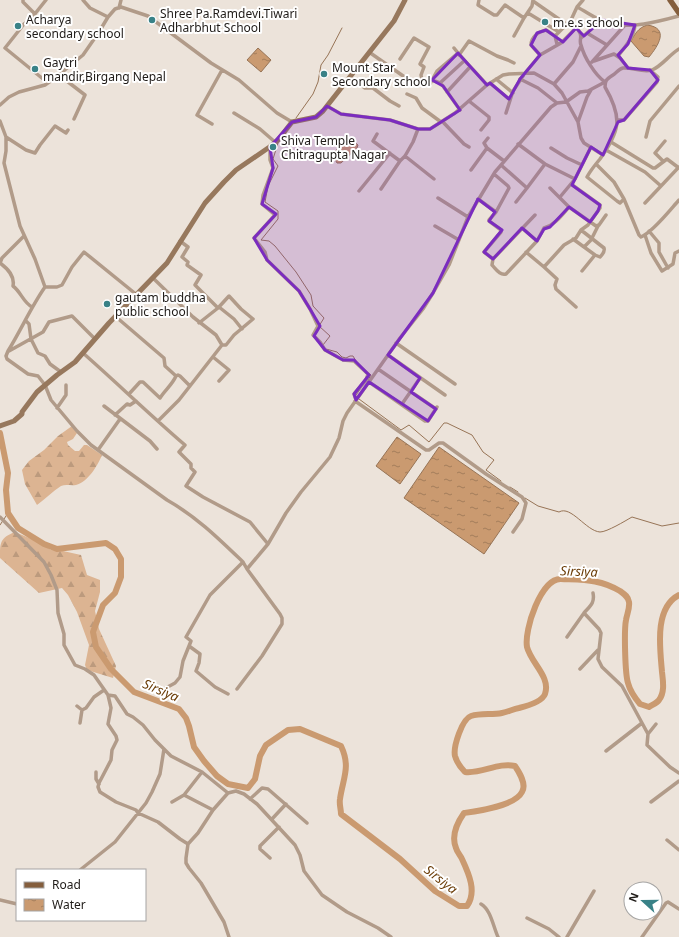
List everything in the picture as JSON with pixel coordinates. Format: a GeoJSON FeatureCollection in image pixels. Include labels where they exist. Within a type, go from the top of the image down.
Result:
{"type":"FeatureCollection","features":[{"type":"Feature","properties":{"kind":"main road"},"geometry":{"type":"LineString","coordinates":[[670,0],[678,12]]}},
{"type":"Feature","properties":{"kind":"street"},"geometry":{"type":"LineString","coordinates":[[23,0],[23,2],[35,14]]}},
{"type":"Feature","properties":{"kind":"street"},"geometry":{"type":"LineString","coordinates":[[46,0],[5,48],[48,83]]}},
{"type":"Feature","properties":{"kind":"street"},"geometry":{"type":"LineString","coordinates":[[83,0],[90,8],[108,17]]}},
{"type":"Feature","properties":{"kind":"street"},"geometry":{"type":"LineString","coordinates":[[119,8],[121,0]]}},
{"type":"Feature","properties":{"kind":"street"},"geometry":{"type":"LineString","coordinates":[[0,426],[10,423],[22,414],[32,398],[83,353],[115,316],[167,263],[205,202],[236,170],[270,147],[292,122],[316,117],[327,106],[394,21],[405,0]]}},
{"type":"Feature","properties":{"kind":"street"},"geometry":{"type":"LineString","coordinates":[[479,0],[478,5],[496,16],[505,5],[524,18]]}},
{"type":"Feature","properties":{"kind":"street"},"geometry":{"type":"LineString","coordinates":[[555,36],[571,20],[577,7],[583,0]]}},
{"type":"Feature","properties":{"kind":"street"},"geometry":{"type":"LineString","coordinates":[[514,36],[528,13],[533,1],[566,24]]}},
{"type":"Feature","properties":{"kind":"street"},"geometry":{"type":"LineString","coordinates":[[0,105],[9,97],[19,92],[48,83],[59,75],[83,54],[108,17],[116,9],[121,7],[148,16],[197,54],[239,80],[276,113],[292,122]]}},
{"type":"Feature","properties":{"kind":"street"},"geometry":{"type":"LineString","coordinates":[[577,7],[602,20],[615,24],[626,25],[653,23],[678,12]]}},
{"type":"Feature","properties":{"kind":"street"},"geometry":{"type":"LineString","coordinates":[[528,13],[559,32]]}},
{"type":"Feature","properties":{"kind":"street"},"geometry":{"type":"LineString","coordinates":[[571,20],[580,31],[581,46],[591,62],[595,73],[605,82],[605,87],[617,114],[617,120],[611,142],[587,178],[620,203],[624,199]]}},
{"type":"Feature","properties":{"kind":"street"},"geometry":{"type":"LineString","coordinates":[[580,39],[602,20]]}},
{"type":"Feature","properties":{"kind":"street"},"geometry":{"type":"LineString","coordinates":[[591,62],[626,25]]}},
{"type":"Feature","properties":{"kind":"street"},"geometry":{"type":"LineString","coordinates":[[618,56],[628,44],[634,32],[635,25]]}},
{"type":"Feature","properties":{"kind":"street"},"geometry":{"type":"LineString","coordinates":[[506,113],[510,100],[520,79],[540,56],[566,39],[576,28]]}},
{"type":"Feature","properties":{"kind":"street"},"geometry":{"type":"LineString","coordinates":[[540,56],[531,45],[535,35],[546,30],[555,36],[557,44]]}},
{"type":"Feature","properties":{"kind":"street"},"geometry":{"type":"LineString","coordinates":[[587,33],[607,45]]}},
{"type":"Feature","properties":{"kind":"street"},"geometry":{"type":"LineString","coordinates":[[400,58],[414,38],[429,47],[420,64],[424,67],[421,75],[422,80],[430,84],[437,71],[458,54],[469,42],[514,63]]}},
{"type":"Feature","properties":{"kind":"street"},"geometry":{"type":"LineString","coordinates":[[554,84],[572,62],[581,46]]}},
{"type":"Feature","properties":{"kind":"street"},"geometry":{"type":"LineString","coordinates":[[454,48],[470,67],[510,100]]}},
{"type":"Feature","properties":{"kind":"street"},"geometry":{"type":"LineString","coordinates":[[247,569],[268,544],[286,512],[330,457],[339,438],[345,417],[396,343],[433,294],[449,265],[468,217],[502,163],[551,107],[558,103],[566,102],[580,92],[592,90],[622,69],[628,68],[650,70],[659,66],[671,54],[679,49]]}},
{"type":"Feature","properties":{"kind":"street"},"geometry":{"type":"LineString","coordinates":[[369,52],[406,78]]}},
{"type":"Feature","properties":{"kind":"street"},"geometry":{"type":"LineString","coordinates":[[591,62],[611,54],[616,54],[628,68]]}},
{"type":"Feature","properties":{"kind":"street"},"geometry":{"type":"LineString","coordinates":[[440,83],[464,61]]}},
{"type":"Feature","properties":{"kind":"street"},"geometry":{"type":"LineString","coordinates":[[447,92],[470,67]]}},
{"type":"Feature","properties":{"kind":"street"},"geometry":{"type":"LineString","coordinates":[[212,124],[197,115],[222,70]]}},
{"type":"Feature","properties":{"kind":"street"},"geometry":{"type":"LineString","coordinates":[[617,120],[624,120],[657,82],[658,77],[650,70]]}},
{"type":"Feature","properties":{"kind":"street"},"geometry":{"type":"LineString","coordinates":[[327,106],[341,114],[390,120],[418,129],[430,129],[460,110],[496,79],[509,74],[534,73],[554,84],[562,93],[578,122],[581,138],[603,155]]}},
{"type":"Feature","properties":{"kind":"street"},"geometry":{"type":"LineString","coordinates":[[59,75],[85,95],[74,119]]}},
{"type":"Feature","properties":{"kind":"street"},"geometry":{"type":"LineString","coordinates":[[350,77],[365,88],[373,88],[399,106]]}},
{"type":"Feature","properties":{"kind":"street"},"geometry":{"type":"LineString","coordinates":[[496,79],[513,93]]}},
{"type":"Feature","properties":{"kind":"street"},"geometry":{"type":"LineString","coordinates":[[520,79],[538,88],[558,103]]}},
{"type":"Feature","properties":{"kind":"street"},"geometry":{"type":"LineString","coordinates":[[432,80],[440,83],[460,110]]}},
{"type":"Feature","properties":{"kind":"street"},"geometry":{"type":"LineString","coordinates":[[646,137],[650,121],[679,86]]}},
{"type":"Feature","properties":{"kind":"street"},"geometry":{"type":"LineString","coordinates":[[578,122],[592,90]]}},
{"type":"Feature","properties":{"kind":"street"},"geometry":{"type":"LineString","coordinates":[[407,94],[416,98],[422,108],[442,122],[469,147]]}},
{"type":"Feature","properties":{"kind":"street"},"geometry":{"type":"LineString","coordinates":[[469,101],[490,118],[481,130]]}},
{"type":"Feature","properties":{"kind":"street"},"geometry":{"type":"LineString","coordinates":[[234,113],[260,129],[275,142]]}},
{"type":"Feature","properties":{"kind":"street"},"geometry":{"type":"LineString","coordinates":[[0,121],[6,137],[4,163],[20,226],[35,258],[45,287]]}},
{"type":"Feature","properties":{"kind":"street"},"geometry":{"type":"LineString","coordinates":[[6,137],[26,150],[35,153],[55,126],[66,133],[68,130]]}},
{"type":"Feature","properties":{"kind":"street"},"geometry":{"type":"LineString","coordinates":[[381,189],[405,156],[418,129]]}},
{"type":"Feature","properties":{"kind":"street"},"geometry":{"type":"LineString","coordinates":[[377,134],[373,141],[400,161]]}},
{"type":"Feature","properties":{"kind":"street"},"geometry":{"type":"LineString","coordinates":[[488,138],[484,143],[487,148],[527,188]]}},
{"type":"Feature","properties":{"kind":"street"},"geometry":{"type":"LineString","coordinates":[[663,161],[655,152],[665,141]]}},
{"type":"Feature","properties":{"kind":"street"},"geometry":{"type":"LineString","coordinates":[[611,142],[653,168],[656,168],[667,159],[679,168],[645,203]]}},
{"type":"Feature","properties":{"kind":"street"},"geometry":{"type":"LineString","coordinates":[[518,144],[545,164],[575,179]]}},
{"type":"Feature","properties":{"kind":"street"},"geometry":{"type":"LineString","coordinates":[[270,147],[270,158],[273,168],[263,195],[262,204],[275,215],[254,238],[265,252],[267,260],[299,291],[318,326],[314,336],[325,350],[346,361],[354,361],[368,374],[366,380],[354,394],[357,399],[426,450],[429,450],[443,442],[486,474],[522,497],[526,503],[526,508],[522,519],[513,532]]}},
{"type":"Feature","properties":{"kind":"street"},"geometry":{"type":"LineString","coordinates":[[560,197],[575,179],[591,147]]}},
{"type":"Feature","properties":{"kind":"street"},"geometry":{"type":"LineString","coordinates":[[471,170],[487,148]]}},
{"type":"Feature","properties":{"kind":"street"},"geometry":{"type":"LineString","coordinates":[[551,148],[582,165]]}},
{"type":"Feature","properties":{"kind":"street"},"geometry":{"type":"LineString","coordinates":[[606,150],[638,168],[661,186]]}},
{"type":"Feature","properties":{"kind":"street"},"geometry":{"type":"LineString","coordinates":[[359,191],[390,153]]}},
{"type":"Feature","properties":{"kind":"street"},"geometry":{"type":"LineString","coordinates":[[405,156],[434,179]]}},
{"type":"Feature","properties":{"kind":"street"},"geometry":{"type":"LineString","coordinates":[[516,202],[545,164]]}},
{"type":"Feature","properties":{"kind":"street"},"geometry":{"type":"LineString","coordinates":[[596,164],[614,182],[624,199],[641,237],[645,235],[678,203]]}},
{"type":"Feature","properties":{"kind":"street"},"geometry":{"type":"LineString","coordinates":[[494,174],[509,188],[496,212],[489,220],[501,230],[501,232],[484,252],[494,259]]}},
{"type":"Feature","properties":{"kind":"street"},"geometry":{"type":"LineString","coordinates":[[544,267],[564,245],[578,236],[581,230],[588,225],[598,211],[600,205],[571,184]]}},
{"type":"Feature","properties":{"kind":"street"},"geometry":{"type":"LineString","coordinates":[[550,188],[570,207],[598,226]]}},
{"type":"Feature","properties":{"kind":"street"},"geometry":{"type":"LineString","coordinates":[[438,198],[468,217]]}},
{"type":"Feature","properties":{"kind":"street"},"geometry":{"type":"LineString","coordinates":[[478,199],[496,212]]}},
{"type":"Feature","properties":{"kind":"street"},"geometry":{"type":"LineString","coordinates":[[534,215],[494,259],[492,265],[501,274],[506,274],[537,242],[544,228],[550,227],[554,224],[570,207]]}},
{"type":"Feature","properties":{"kind":"street"},"geometry":{"type":"LineString","coordinates":[[584,247],[592,238],[606,215]]}},
{"type":"Feature","properties":{"kind":"street"},"geometry":{"type":"LineString","coordinates":[[435,226],[459,240]]}},
{"type":"Feature","properties":{"kind":"street"},"geometry":{"type":"LineString","coordinates":[[522,228],[537,242]]}},
{"type":"Feature","properties":{"kind":"street"},"geometry":{"type":"LineString","coordinates":[[573,239],[595,255],[600,256],[605,250],[581,230]]}},
{"type":"Feature","properties":{"kind":"street"},"geometry":{"type":"LineString","coordinates":[[649,231],[659,243],[658,252],[668,268]]}},
{"type":"Feature","properties":{"kind":"street"},"geometry":{"type":"LineString","coordinates":[[645,235],[651,253],[662,271],[674,262],[675,253],[679,251]]}},
{"type":"Feature","properties":{"kind":"street"},"geometry":{"type":"LineString","coordinates":[[24,236],[2,258],[0,263],[9,271],[14,281],[13,286],[20,292],[27,304],[32,307]]}},
{"type":"Feature","properties":{"kind":"street"},"geometry":{"type":"LineString","coordinates":[[180,241],[188,247],[182,257],[188,262],[187,265],[201,275],[195,285],[234,319],[242,329]]}},
{"type":"Feature","properties":{"kind":"street"},"geometry":{"type":"LineString","coordinates":[[45,287],[57,287],[62,285],[72,267],[84,252],[137,295]]}},
{"type":"Feature","properties":{"kind":"street"},"geometry":{"type":"LineString","coordinates":[[526,252],[557,279],[555,286],[556,289],[576,307]]}},
{"type":"Feature","properties":{"kind":"street"},"geometry":{"type":"LineString","coordinates":[[582,271],[595,255]]}},
{"type":"Feature","properties":{"kind":"street"},"geometry":{"type":"LineString","coordinates":[[153,278],[200,323],[216,335],[222,345]]}},
{"type":"Feature","properties":{"kind":"street"},"geometry":{"type":"LineString","coordinates":[[45,287],[32,307],[26,321],[8,351],[6,356],[7,359],[28,374],[38,376],[45,386],[50,400],[77,431],[98,450],[203,524],[243,562],[282,618],[282,624],[262,656],[237,689]]}},
{"type":"Feature","properties":{"kind":"street"},"geometry":{"type":"LineString","coordinates":[[158,421],[179,400],[222,345],[226,345],[234,335],[253,319],[241,309],[230,296],[200,323]]}},
{"type":"Feature","properties":{"kind":"street"},"geometry":{"type":"LineString","coordinates":[[8,351],[43,332],[49,322],[72,316],[95,339]]}},
{"type":"Feature","properties":{"kind":"street"},"geometry":{"type":"LineString","coordinates":[[115,316],[164,358],[164,366],[176,376],[180,376],[190,386]]}},
{"type":"Feature","properties":{"kind":"street"},"geometry":{"type":"LineString","coordinates":[[26,321],[30,324],[31,339],[38,353],[45,356],[50,364],[61,372]]}},
{"type":"Feature","properties":{"kind":"street"},"geometry":{"type":"LineString","coordinates":[[396,343],[455,384]]}},
{"type":"Feature","properties":{"kind":"street"},"geometry":{"type":"LineString","coordinates":[[83,353],[185,445],[179,452],[191,464],[191,468],[195,472],[186,486],[202,498],[250,522],[268,544]]}},
{"type":"Feature","properties":{"kind":"street"},"geometry":{"type":"LineString","coordinates":[[388,355],[445,395]]}},
{"type":"Feature","properties":{"kind":"street"},"geometry":{"type":"LineString","coordinates":[[213,357],[229,370],[219,381]]}},
{"type":"Feature","properties":{"kind":"street"},"geometry":{"type":"LineString","coordinates":[[369,382],[425,420],[428,421],[437,408],[378,369]]}},
{"type":"Feature","properties":{"kind":"street"},"geometry":{"type":"LineString","coordinates":[[129,394],[140,382],[142,382],[160,398],[172,384],[176,376]]}},
{"type":"Feature","properties":{"kind":"street"},"geometry":{"type":"LineString","coordinates":[[402,404],[420,378]]}},
{"type":"Feature","properties":{"kind":"street"},"geometry":{"type":"LineString","coordinates":[[57,408],[66,395],[66,385]]}},
{"type":"Feature","properties":{"kind":"street"},"geometry":{"type":"LineString","coordinates":[[115,415],[127,404],[130,405],[136,401]]}},
{"type":"Feature","properties":{"kind":"street"},"geometry":{"type":"LineString","coordinates":[[104,406],[150,441],[157,449]]}},
{"type":"Feature","properties":{"kind":"street"},"geometry":{"type":"LineString","coordinates":[[98,450],[120,419]]}},
{"type":"Feature","properties":{"kind":"street"},"geometry":{"type":"LineString","coordinates":[[3,519],[44,562],[51,574],[57,590],[58,612],[64,634],[64,645],[75,665],[94,675],[108,695],[111,708],[108,724],[117,740],[112,750],[108,766],[98,787],[100,792],[116,802],[136,810],[138,813],[158,822],[188,844]]}},
{"type":"Feature","properties":{"kind":"street"},"geometry":{"type":"LineString","coordinates":[[164,689],[175,683],[180,677],[183,661],[191,641],[186,637],[210,595],[243,562]]}},
{"type":"Feature","properties":{"kind":"street"},"geometry":{"type":"LineString","coordinates":[[567,637],[593,603],[593,593]]}},
{"type":"Feature","properties":{"kind":"street"},"geometry":{"type":"LineString","coordinates":[[584,613],[601,633],[598,659],[602,666],[622,686],[648,734]]}},
{"type":"Feature","properties":{"kind":"street"},"geometry":{"type":"LineString","coordinates":[[189,646],[200,654],[200,663],[196,671],[228,694]]}},
{"type":"Feature","properties":{"kind":"street"},"geometry":{"type":"LineString","coordinates":[[580,669],[599,649]]}},
{"type":"Feature","properties":{"kind":"street"},"geometry":{"type":"LineString","coordinates":[[80,723],[82,710],[86,708],[94,697],[104,690]]}},
{"type":"Feature","properties":{"kind":"street"},"geometry":{"type":"LineString","coordinates":[[108,695],[115,696],[128,714],[143,725],[171,756],[202,772],[228,793]]}},
{"type":"Feature","properties":{"kind":"street"},"geometry":{"type":"LineString","coordinates":[[76,706],[82,710]]}},
{"type":"Feature","properties":{"kind":"street"},"geometry":{"type":"LineString","coordinates":[[606,752],[642,723]]}},
{"type":"Feature","properties":{"kind":"street"},"geometry":{"type":"LineString","coordinates":[[656,724],[648,734],[646,743],[648,747],[679,773]]}},
{"type":"Feature","properties":{"kind":"street"},"geometry":{"type":"LineString","coordinates":[[81,869],[115,842],[146,803],[157,783],[160,774],[164,749]]}},
{"type":"Feature","properties":{"kind":"street"},"geometry":{"type":"LineString","coordinates":[[96,772],[96,779],[99,784]]}},
{"type":"Feature","properties":{"kind":"street"},"geometry":{"type":"LineString","coordinates":[[172,802],[184,796],[202,772]]}},
{"type":"Feature","properties":{"kind":"street"},"geometry":{"type":"LineString","coordinates":[[651,802],[679,781]]}},
{"type":"Feature","properties":{"kind":"street"},"geometry":{"type":"LineString","coordinates":[[250,798],[262,788],[265,788],[272,792],[307,823]]}},
{"type":"Feature","properties":{"kind":"street"},"geometry":{"type":"LineString","coordinates":[[229,937],[224,922],[201,883],[186,863],[188,844],[198,833],[213,810],[228,793],[240,791],[250,798],[272,819],[295,845],[300,855],[304,871],[322,895],[347,912],[378,928],[390,937]]}},
{"type":"Feature","properties":{"kind":"street"},"geometry":{"type":"LineString","coordinates":[[184,796],[213,810]]}},
{"type":"Feature","properties":{"kind":"street"},"geometry":{"type":"LineString","coordinates":[[272,819],[286,804]]}},
{"type":"Feature","properties":{"kind":"street"},"geometry":{"type":"LineString","coordinates":[[270,858],[260,849],[260,846],[279,827]]}},
{"type":"Feature","properties":{"kind":"street"},"geometry":{"type":"LineString","coordinates":[[667,840],[679,850]]}},
{"type":"Feature","properties":{"kind":"street"},"geometry":{"type":"LineString","coordinates":[[567,937],[594,891]]}},
{"type":"Feature","properties":{"kind":"street"},"geometry":{"type":"LineString","coordinates":[[0,900],[16,904]]}},
{"type":"Feature","properties":{"kind":"street"},"geometry":{"type":"LineString","coordinates":[[642,937],[666,903],[668,902],[679,910]]}},
{"type":"Feature","properties":{"kind":"street"},"geometry":{"type":"LineString","coordinates":[[481,904],[485,906],[498,937]]}},
{"type":"Feature","properties":{"kind":"street"},"geometry":{"type":"LineString","coordinates":[[527,918],[549,929],[559,937]]}},
{"type":"Feature","properties":{"kind":"highlighted area"},"geometry":{"type":"Polygon","coordinates":[[[602,20],[635,25],[628,44],[618,55],[628,68],[650,70],[658,80],[624,120],[618,122],[603,155],[591,147],[572,185],[600,205],[598,211],[590,222],[569,207],[550,227],[544,229],[537,241],[522,228],[493,259],[484,252],[502,230],[489,221],[495,212],[478,199],[433,293],[388,355],[420,378],[411,392],[436,409],[428,421],[369,382],[356,400],[354,394],[369,375],[354,360],[343,360],[325,350],[314,336],[320,326],[299,291],[267,260],[254,238],[276,214],[262,204],[273,168],[270,147],[292,122],[316,117],[327,106],[341,114],[390,120],[418,129],[430,129],[460,110],[443,86],[432,80],[458,53],[487,85],[490,83],[509,99],[520,79],[540,55],[531,45],[537,33],[546,30],[563,42],[576,28],[584,36],[602,20]]]}},
{"type":"Feature","properties":{"kind":"green space"},"geometry":{"type":"Polygon","coordinates":[[[72,426],[77,433],[73,439],[67,442],[68,445],[75,451],[79,451],[84,445],[87,445],[102,455],[92,473],[85,480],[76,485],[61,486],[37,505],[25,484],[22,470],[29,461],[72,426]]]}},
{"type":"Feature","properties":{"kind":"green space"},"geometry":{"type":"Polygon","coordinates":[[[15,532],[34,540],[51,550],[81,555],[87,575],[100,580],[100,592],[95,611],[99,629],[116,666],[113,678],[87,670],[85,665],[89,645],[77,612],[68,595],[62,588],[39,593],[0,558],[2,541],[6,536],[15,532]]]}},
{"type":"Feature","properties":{"kind":"water"},"geometry":{"type":"Polygon","coordinates":[[[647,25],[654,27],[660,34],[656,48],[649,57],[644,56],[631,41],[639,30],[647,25]]]}},
{"type":"Feature","properties":{"kind":"water"},"geometry":{"type":"Polygon","coordinates":[[[258,48],[271,60],[261,72],[247,60],[258,48]]]}},
{"type":"Feature","properties":{"kind":"water"},"geometry":{"type":"Polygon","coordinates":[[[348,139],[351,139],[358,145],[357,148],[341,163],[337,163],[332,154],[348,139]]]}},
{"type":"Feature","properties":{"kind":"water"},"geometry":{"type":"Polygon","coordinates":[[[397,437],[421,454],[400,484],[376,466],[397,437]]]}},
{"type":"Feature","properties":{"kind":"water"},"geometry":{"type":"Polygon","coordinates":[[[439,447],[519,503],[484,554],[404,498],[439,447]]]}},
{"type":"Feature","properties":{"kind":"waterway"},"geometry":{"type":"LineString","coordinates":[[296,118],[313,94],[318,82],[321,65],[342,28]]}},
{"type":"Feature","properties":{"kind":"waterway"},"geometry":{"type":"LineString","coordinates":[[278,143],[273,159],[278,166],[268,186],[265,202],[278,211],[278,219],[261,240],[269,241],[275,246],[296,272],[311,295],[313,306],[324,318],[319,326],[330,336],[323,345]]}},
{"type":"Feature","properties":{"kind":"waterway"},"geometry":{"type":"LineString","coordinates":[[326,349],[337,352],[342,357],[346,358],[353,356],[356,361]]}},
{"type":"Feature","properties":{"kind":"waterway"},"geometry":{"type":"LineString","coordinates":[[368,380],[371,375],[369,373]]}},
{"type":"Feature","properties":{"kind":"waterway"},"geometry":{"type":"LineString","coordinates":[[356,395],[361,388]]}},
{"type":"Feature","properties":{"kind":"waterway"},"geometry":{"type":"LineString","coordinates":[[359,399],[401,430],[409,425],[429,442],[444,423],[472,435],[483,452],[494,460],[486,470],[501,481]]}},
{"type":"Feature","properties":{"kind":"waterway","name":"Sirsiya"},"geometry":{"type":"LineString","coordinates":[[0,433],[8,473],[6,490],[8,513],[18,528],[44,544],[57,549],[106,543],[115,549],[121,559],[121,577],[115,593],[103,605],[93,632],[96,647],[111,669],[134,692],[179,709],[186,718],[194,747],[217,776],[228,784],[248,788],[255,779],[260,756],[266,745],[288,730],[300,729],[341,746],[344,753],[346,766],[340,801],[341,814],[400,859],[435,891],[459,906],[467,906],[470,901],[472,889],[467,871],[457,851],[454,839],[454,834],[459,821],[464,813],[496,807],[512,801],[522,792],[524,785],[515,766],[509,765],[465,772],[459,765],[455,756],[455,746],[464,722],[471,716],[504,713],[534,703],[541,699],[545,694],[545,682],[529,653],[527,639],[528,629],[535,606],[547,587],[554,581],[561,579],[592,581],[613,587],[627,597],[629,604],[625,633],[627,678],[630,689],[636,699],[640,704],[649,707],[659,700],[663,690],[660,652],[660,629],[662,619],[671,601],[679,595]]}},
{"type":"Feature","properties":{"kind":"waterway"},"geometry":{"type":"LineString","coordinates":[[510,487],[518,492]]}},
{"type":"Feature","properties":{"kind":"waterway"},"geometry":{"type":"LineString","coordinates":[[525,498],[538,506],[559,512],[568,512],[595,531],[600,532],[603,532],[632,517],[662,526],[679,523]]}},
{"type":"Feature","properties":{"kind":"waterway"},"geometry":{"type":"LineString","coordinates":[[0,525],[8,513]]}},
{"type":"Feature","properties":{"kind":"place","name":"Shree Pa.Ramdevi.Tiwari Adharbhut School"},"geometry":{"type":"Point","coordinates":[152,20]}},
{"type":"Feature","properties":{"kind":"place","name":"m.e.s school"},"geometry":{"type":"Point","coordinates":[545,22]}},
{"type":"Feature","properties":{"kind":"place","name":"Acharya secondary school"},"geometry":{"type":"Point","coordinates":[18,26]}},
{"type":"Feature","properties":{"kind":"place","name":"Gaytri mandir,Birgang Nepal"},"geometry":{"type":"Point","coordinates":[35,69]}},
{"type":"Feature","properties":{"kind":"place","name":"Mount Star Secondary school"},"geometry":{"type":"Point","coordinates":[324,74]}},
{"type":"Feature","properties":{"kind":"place","name":"Shiva Temple Chitragupta Nagar"},"geometry":{"type":"Point","coordinates":[273,147]}},
{"type":"Feature","properties":{"kind":"place","name":"gautam buddha public school"},"geometry":{"type":"Point","coordinates":[107,304]}}]}
